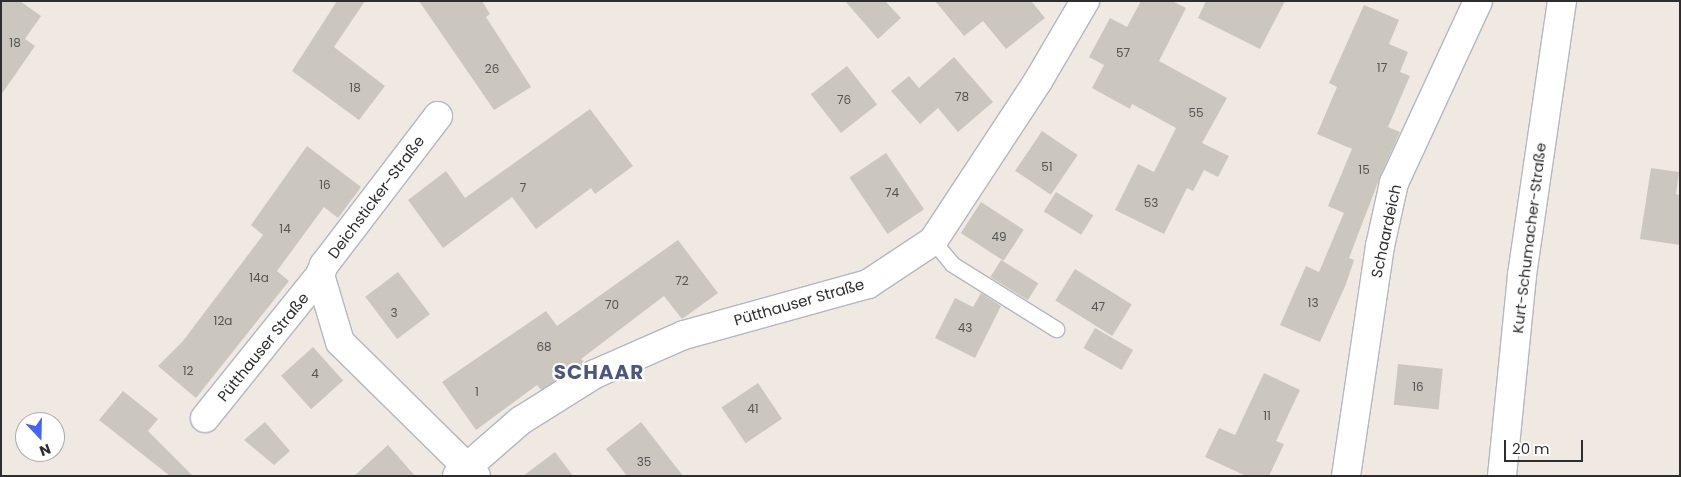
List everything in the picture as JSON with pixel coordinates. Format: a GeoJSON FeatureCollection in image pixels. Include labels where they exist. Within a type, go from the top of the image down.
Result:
{"type":"FeatureCollection","features":[{"type":"Feature","properties":{"kind":"street","name":"Pütthauser Straße"},"geometry":{"type":"LineString","coordinates":[[467,472],[520,421],[595,374],[684,335],[868,284],[933,241],[1038,81],[1084,1]]}},
{"type":"Feature","properties":{"kind":"street","name":"Schaardeich"},"geometry":{"type":"LineString","coordinates":[[1346,476],[1380,246],[1394,183],[1478,1]]}},
{"type":"Feature","properties":{"kind":"street","name":"Kurt-Schumacher-Straße"},"geometry":{"type":"LineString","coordinates":[[1502,476],[1522,275],[1562,1]]}},
{"type":"Feature","properties":{"kind":"street","name":"Deichsticker-Straße"},"geometry":{"type":"LineString","coordinates":[[438,116],[324,265],[320,276],[340,342],[467,472]]}},
{"type":"Feature","properties":{"kind":"street","name":"Pütthauser Straße"},"geometry":{"type":"LineString","coordinates":[[205,418],[320,276]]}},
{"type":"Feature","properties":{"kind":"lane"},"geometry":{"type":"LineString","coordinates":[[933,241],[952,264],[1056,329]]}},
{"type":"Feature","properties":{"kind":"building"},"geometry":{"type":"Polygon","coordinates":[[[1,1],[20,1],[41,16],[25,39],[35,46],[1,95],[1,1]]]}},
{"type":"Feature","properties":{"kind":"building"},"geometry":{"type":"Polygon","coordinates":[[[337,1],[365,1],[334,47],[385,86],[359,120],[292,71],[337,1]]]}},
{"type":"Feature","properties":{"kind":"building"},"geometry":{"type":"Polygon","coordinates":[[[419,1],[482,1],[490,14],[486,17],[531,87],[494,110],[419,1]]]}},
{"type":"Feature","properties":{"kind":"building"},"geometry":{"type":"Polygon","coordinates":[[[845,1],[885,1],[901,18],[878,39],[845,1]]]}},
{"type":"Feature","properties":{"kind":"building"},"geometry":{"type":"Polygon","coordinates":[[[935,1],[1031,1],[1045,18],[1006,49],[983,21],[964,36],[935,1]]]}},
{"type":"Feature","properties":{"kind":"building"},"geometry":{"type":"Polygon","coordinates":[[[1141,1],[1172,1],[1186,8],[1159,61],[1227,98],[1202,143],[1229,156],[1218,177],[1204,170],[1193,191],[1187,188],[1164,234],[1115,210],[1138,164],[1154,172],[1176,128],[1132,104],[1130,109],[1092,88],[1104,65],[1089,57],[1110,18],[1127,27],[1141,1]]]}},
{"type":"Feature","properties":{"kind":"building"},"geometry":{"type":"Polygon","coordinates":[[[1206,1],[1285,1],[1260,49],[1198,18],[1206,1]]]}},
{"type":"Feature","properties":{"kind":"building"},"geometry":{"type":"Polygon","coordinates":[[[1364,5],[1399,20],[1389,44],[1408,52],[1400,72],[1410,76],[1388,127],[1400,132],[1380,177],[1349,258],[1354,260],[1346,284],[1320,342],[1280,325],[1306,266],[1319,272],[1344,213],[1328,206],[1352,149],[1317,134],[1337,87],[1329,83],[1364,5]]]}},
{"type":"Feature","properties":{"kind":"building"},"geometry":{"type":"Polygon","coordinates":[[[954,57],[993,102],[958,132],[938,108],[920,124],[891,91],[909,76],[919,88],[954,57]]]}},
{"type":"Feature","properties":{"kind":"building"},"geometry":{"type":"Polygon","coordinates":[[[847,66],[877,105],[841,133],[811,94],[847,66]]]}},
{"type":"Feature","properties":{"kind":"building"},"geometry":{"type":"Polygon","coordinates":[[[590,109],[633,166],[595,194],[591,188],[536,229],[512,197],[443,248],[408,200],[446,171],[465,198],[590,109]]]}},
{"type":"Feature","properties":{"kind":"building"},"geometry":{"type":"Polygon","coordinates":[[[1042,131],[1078,155],[1051,195],[1015,171],[1042,131]]]}},
{"type":"Feature","properties":{"kind":"building"},"geometry":{"type":"Polygon","coordinates":[[[307,146],[361,187],[338,218],[324,207],[277,271],[289,281],[196,398],[158,366],[183,341],[263,235],[251,225],[307,146]]]}},
{"type":"Feature","properties":{"kind":"building"},"geometry":{"type":"Polygon","coordinates":[[[886,153],[924,209],[888,234],[850,178],[886,153]]]}},
{"type":"Feature","properties":{"kind":"building"},"geometry":{"type":"Polygon","coordinates":[[[1651,168],[1679,172],[1676,194],[1680,195],[1680,245],[1640,239],[1651,168]]]}},
{"type":"Feature","properties":{"kind":"building"},"geometry":{"type":"Polygon","coordinates":[[[1056,192],[1093,215],[1081,235],[1044,212],[1056,192]]]}},
{"type":"Feature","properties":{"kind":"building"},"geometry":{"type":"Polygon","coordinates":[[[981,202],[1024,230],[1004,261],[961,233],[981,202]]]}},
{"type":"Feature","properties":{"kind":"building"},"geometry":{"type":"Polygon","coordinates":[[[678,240],[718,293],[682,319],[664,296],[581,359],[584,362],[576,368],[541,390],[537,385],[476,430],[442,382],[546,311],[557,326],[678,240]]]}},
{"type":"Feature","properties":{"kind":"building"},"geometry":{"type":"Polygon","coordinates":[[[1001,260],[1038,283],[1028,300],[990,277],[1001,260]]]}},
{"type":"Feature","properties":{"kind":"building"},"geometry":{"type":"Polygon","coordinates":[[[1075,269],[1132,305],[1112,336],[1055,300],[1075,269]]]}},
{"type":"Feature","properties":{"kind":"building"},"geometry":{"type":"Polygon","coordinates":[[[398,272],[430,314],[397,339],[365,297],[398,272]]]}},
{"type":"Feature","properties":{"kind":"building"},"geometry":{"type":"Polygon","coordinates":[[[981,293],[1001,306],[975,358],[935,338],[955,298],[973,307],[981,293]]]}},
{"type":"Feature","properties":{"kind":"building"},"geometry":{"type":"Polygon","coordinates":[[[1095,328],[1133,350],[1122,370],[1084,348],[1095,328]]]}},
{"type":"Feature","properties":{"kind":"building"},"geometry":{"type":"Polygon","coordinates":[[[313,347],[343,380],[311,409],[281,376],[313,347]]]}},
{"type":"Feature","properties":{"kind":"building"},"geometry":{"type":"Polygon","coordinates":[[[1398,364],[1443,369],[1438,409],[1394,405],[1398,364]]]}},
{"type":"Feature","properties":{"kind":"building"},"geometry":{"type":"Polygon","coordinates":[[[1264,373],[1300,390],[1276,441],[1284,444],[1269,476],[1246,476],[1205,457],[1219,428],[1235,435],[1264,373]]]}},
{"type":"Feature","properties":{"kind":"building"},"geometry":{"type":"Polygon","coordinates":[[[758,383],[782,419],[746,443],[722,408],[758,383]]]}},
{"type":"Feature","properties":{"kind":"building"},"geometry":{"type":"Polygon","coordinates":[[[123,391],[158,419],[148,431],[193,476],[170,476],[99,420],[123,391]]]}},
{"type":"Feature","properties":{"kind":"building"},"geometry":{"type":"Polygon","coordinates":[[[265,422],[290,451],[274,465],[244,440],[265,422]]]}},
{"type":"Feature","properties":{"kind":"building"},"geometry":{"type":"Polygon","coordinates":[[[641,422],[683,476],[627,476],[606,449],[641,422]]]}},
{"type":"Feature","properties":{"kind":"building"},"geometry":{"type":"Polygon","coordinates":[[[388,445],[415,476],[354,476],[388,445]]]}},
{"type":"Feature","properties":{"kind":"building"},"geometry":{"type":"Polygon","coordinates":[[[555,452],[573,476],[523,476],[555,452]]]}},
{"type":"Feature","properties":{"kind":"district","name":"SCHAAR"},"geometry":{"type":"Point","coordinates":[599,372]}}]}
